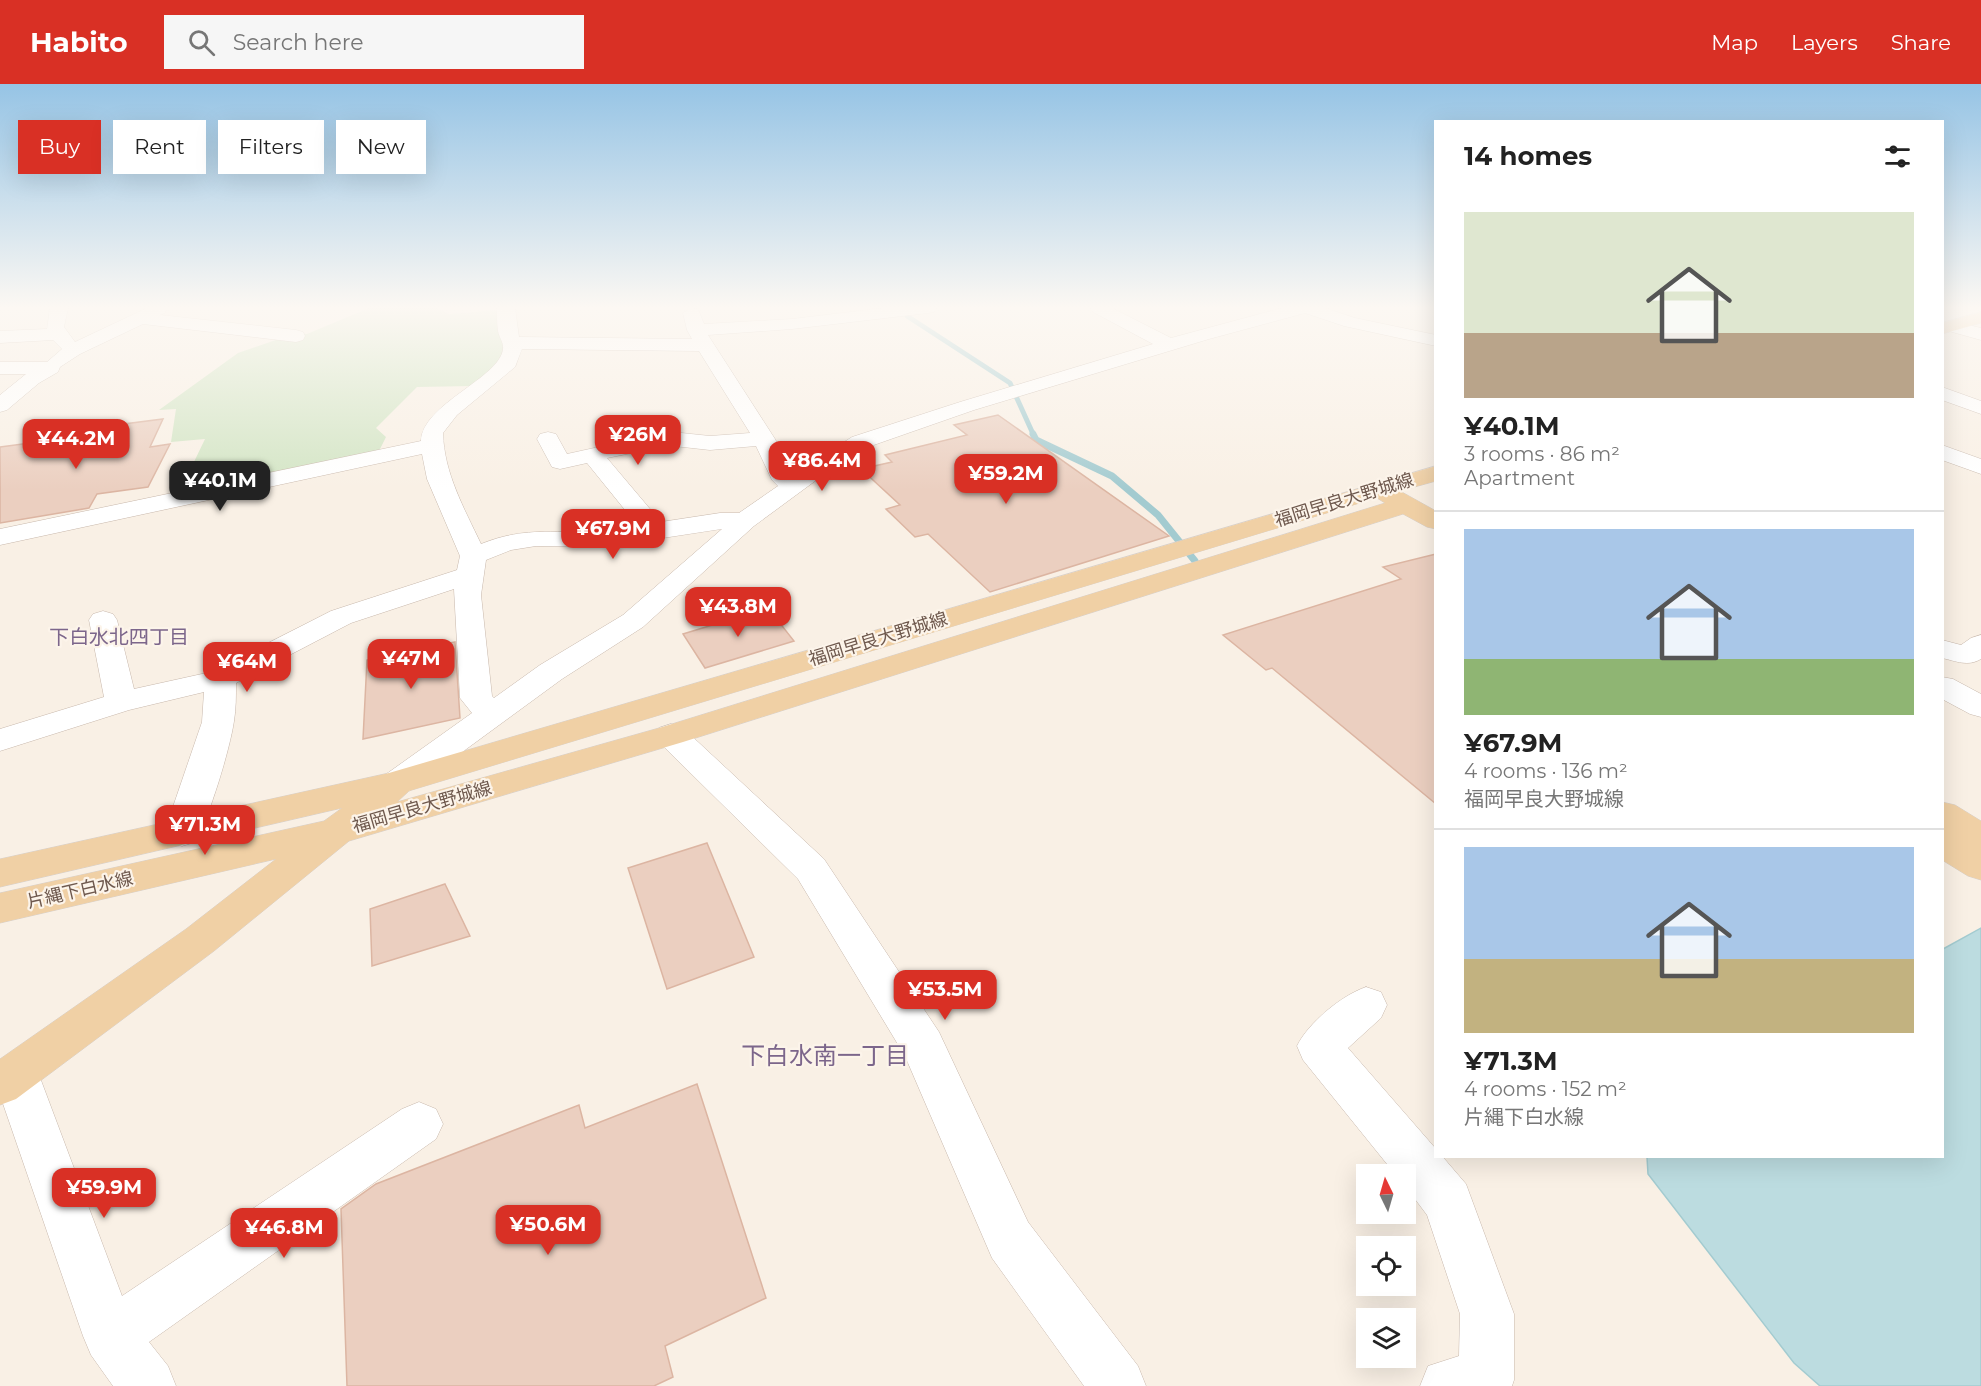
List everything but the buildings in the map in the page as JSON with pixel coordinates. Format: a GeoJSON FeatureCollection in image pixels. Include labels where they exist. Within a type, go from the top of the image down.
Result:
{"type":"FeatureCollection","features":[{"type":"Feature","properties":{"kind":"main road","name":"福岡早良大野城線"},"geometry":{"type":"LineString","coordinates":[[335,832],[671,735],[1419,495]]}},
{"type":"Feature","properties":{"kind":"main road","name":"福岡早良大野城線"},"geometry":{"type":"LineString","coordinates":[[8,1080],[200,940],[398,783],[1419,495]]}},
{"type":"Feature","properties":{"kind":"main road","name":"片縄下白水線"},"geometry":{"type":"LineString","coordinates":[[0,873],[398,783]]}},
{"type":"Feature","properties":{"kind":"main road"},"geometry":{"type":"LineString","coordinates":[[1944,815],[1981,838]]}},
{"type":"Feature","properties":{"kind":"main road","name":"片縄下白水線"},"geometry":{"type":"LineString","coordinates":[[0,908],[335,832]]}},
{"type":"Feature","properties":{"kind":"main road"},"geometry":{"type":"LineString","coordinates":[[1944,843],[1981,866]]}},
{"type":"Feature","properties":{"kind":"street"},"geometry":{"type":"LineString","coordinates":[[0,405],[32,379],[50,369]]}},
{"type":"Feature","properties":{"kind":"street"},"geometry":{"type":"LineString","coordinates":[[490,714],[476,698],[467,596],[472,565],[439,478],[432,445],[432,432],[450,411],[501,369]]}},
{"type":"Feature","properties":{"kind":"street"},"geometry":{"type":"LineString","coordinates":[[720,369],[764,440],[784,480],[798,483]]}},
{"type":"Feature","properties":{"kind":"street"},"geometry":{"type":"LineString","coordinates":[[398,783],[490,714],[551,672],[633,621],[745,521],[822,465],[869,439],[967,406],[1090,369]]}},
{"type":"Feature","properties":{"kind":"street"},"geometry":{"type":"LineString","coordinates":[[1944,394],[1981,408]]}},
{"type":"Feature","properties":{"kind":"street"},"geometry":{"type":"LineString","coordinates":[[548,439],[560,462],[633,446],[653,437],[710,443],[764,440]]}},
{"type":"Feature","properties":{"kind":"street"},"geometry":{"type":"LineString","coordinates":[[0,537],[432,445]]}},
{"type":"Feature","properties":{"kind":"street"},"geometry":{"type":"LineString","coordinates":[[1944,453],[1976,468]]}},
{"type":"Feature","properties":{"kind":"street"},"geometry":{"type":"LineString","coordinates":[[593,456],[655,531]]}},
{"type":"Feature","properties":{"kind":"street"},"geometry":{"type":"LineString","coordinates":[[1944,477],[1976,468]]}},
{"type":"Feature","properties":{"kind":"street"},"geometry":{"type":"LineString","coordinates":[[0,740],[121,702],[221,679],[340,617],[472,565],[505,543],[536,538],[604,539],[720,521],[745,521]]}},
{"type":"Feature","properties":{"kind":"street"},"geometry":{"type":"LineString","coordinates":[[103,620],[121,702]]}},
{"type":"Feature","properties":{"kind":"street"},"geometry":{"type":"LineString","coordinates":[[1944,681],[1964,649]]}},
{"type":"Feature","properties":{"kind":"street"},"geometry":{"type":"LineString","coordinates":[[182,833],[218,722],[221,679]]}},
{"type":"Feature","properties":{"kind":"street"},"geometry":{"type":"LineString","coordinates":[[1944,685],[1981,707]]}},
{"type":"Feature","properties":{"kind":"street"},"geometry":{"type":"LineString","coordinates":[[671,735],[811,869],[923,1046],[1010,1240],[1118,1386]]}},
{"type":"Feature","properties":{"kind":"street"},"geometry":{"type":"LineString","coordinates":[[1365,1005],[1319,1046],[1448,1201],[1487,1314],[1486,1380],[1448,1386]]}},
{"type":"Feature","properties":{"kind":"street"},"geometry":{"type":"LineString","coordinates":[[8,1080],[110,1336],[148,1386]]}},
{"type":"Feature","properties":{"kind":"street"},"geometry":{"type":"LineString","coordinates":[[110,1336],[419,1124]]}},
{"type":"Feature","properties":{"kind":"green space"},"geometry":{"type":"Polygon","coordinates":[[[216,369],[493,369],[473,386],[417,387],[376,428],[386,437],[379,451],[180,491],[205,439],[171,442],[176,409],[159,410],[216,369]]]}},
{"type":"Feature","properties":{"kind":"water"},"geometry":{"type":"Polygon","coordinates":[[[1981,928],[1981,1386],[1820,1386],[1794,1363],[1648,1174],[1647,1158],[1944,1158],[1944,948],[1981,928]]]}},
{"type":"Feature","properties":{"kind":"waterway"},"geometry":{"type":"LineString","coordinates":[[988,369],[1010,383],[1034,436]]}},
{"type":"Feature","properties":{"kind":"waterway"},"geometry":{"type":"LineString","coordinates":[[1034,436],[1036,440],[1112,476],[1158,515],[1195,561]]}},
{"type":"Feature","properties":{"kind":"district","name":"下白水北四丁目"},"geometry":{"type":"Point","coordinates":[119,637]}},
{"type":"Feature","properties":{"kind":"district","name":"下白水南一丁目"},"geometry":{"type":"Point","coordinates":[825,1055]}}]}
